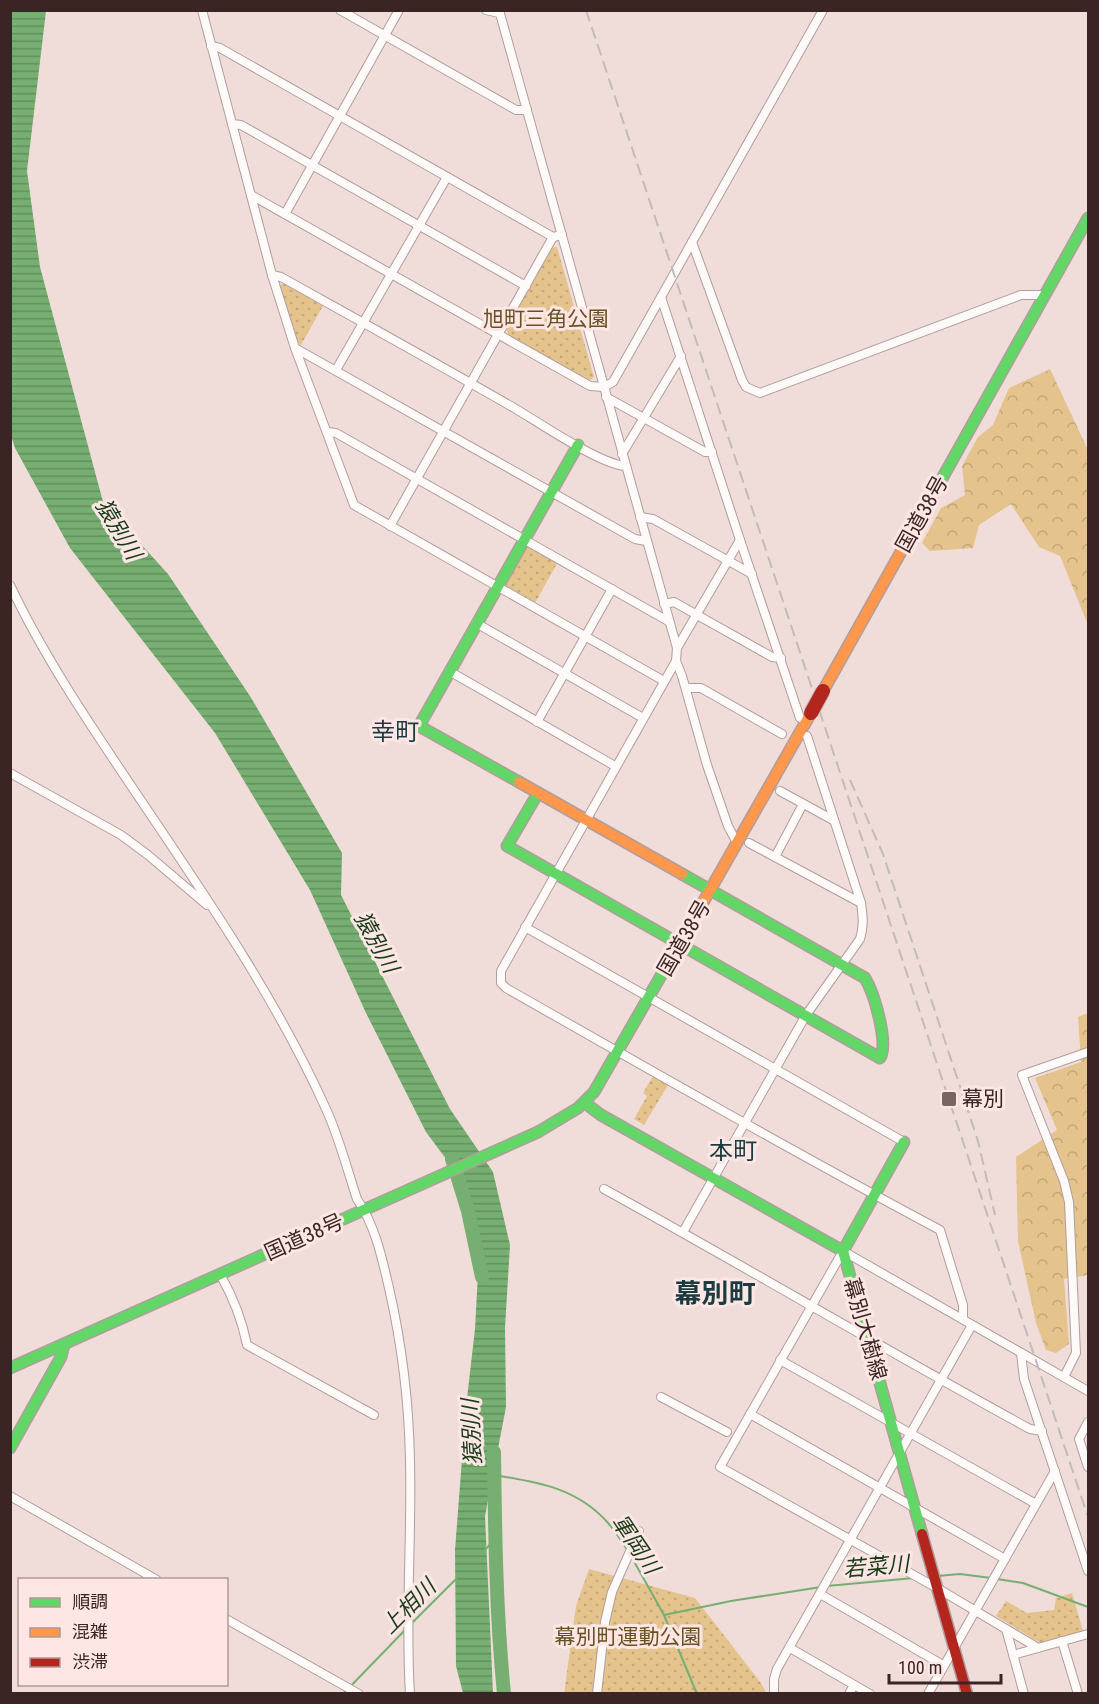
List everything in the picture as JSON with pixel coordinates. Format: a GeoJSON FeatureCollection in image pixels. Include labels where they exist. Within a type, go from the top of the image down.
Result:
{"type":"FeatureCollection","features":[{"type":"Feature","properties":{"kind":"main road","name":"国道38号"},"geometry":{"type":"LineString","coordinates":[[10,1368],[538,1132],[585,1102],[594,1092],[711,891],[743,843],[805,715],[823,691],[1089,218]]}},
{"type":"Feature","properties":{"kind":"main road"},"geometry":{"type":"LineString","coordinates":[[538,793],[507,846],[880,1059],[884,1052],[870,984],[865,978],[586,820],[419,726],[578,445]]}},
{"type":"Feature","properties":{"kind":"main road","name":"幕別大樹線"},"geometry":{"type":"LineString","coordinates":[[585,1102],[601,1115],[843,1251],[967,1694]]}},
{"type":"Feature","properties":{"kind":"main road"},"geometry":{"type":"LineString","coordinates":[[843,1251],[904,1142]]}},
{"type":"Feature","properties":{"kind":"main road"},"geometry":{"type":"LineString","coordinates":[[10,1448],[61,1357],[64,1345]]}},
{"type":"Feature","properties":{"kind":"street"},"geometry":{"type":"LineString","coordinates":[[202,10],[272,274],[295,348],[354,505],[664,681]]}},
{"type":"Feature","properties":{"kind":"street"},"geometry":{"type":"LineString","coordinates":[[340,10],[516,110],[526,110]]}},
{"type":"Feature","properties":{"kind":"street"},"geometry":{"type":"LineString","coordinates":[[285,214],[399,10]]}},
{"type":"Feature","properties":{"kind":"street"},"geometry":{"type":"LineString","coordinates":[[486,10],[499,12],[558,236],[604,387],[664,604],[676,648],[676,661],[728,826],[743,843],[774,856],[861,903]]}},
{"type":"Feature","properties":{"kind":"street"},"geometry":{"type":"LineString","coordinates":[[251,195],[590,386],[604,387],[613,382],[823,10]]}},
{"type":"Feature","properties":{"kind":"street"},"geometry":{"type":"LineString","coordinates":[[211,46],[220,48],[447,177],[558,236]]}},
{"type":"Feature","properties":{"kind":"street"},"geometry":{"type":"LineString","coordinates":[[232,124],[241,125],[313,164],[526,286]]}},
{"type":"Feature","properties":{"kind":"street"},"geometry":{"type":"LineString","coordinates":[[336,370],[447,177]]}},
{"type":"Feature","properties":{"kind":"street"},"geometry":{"type":"LineString","coordinates":[[390,525],[526,286],[558,236]]}},
{"type":"Feature","properties":{"kind":"street"},"geometry":{"type":"LineString","coordinates":[[692,242],[742,380],[746,387],[760,393],[1022,295],[1045,295]]}},
{"type":"Feature","properties":{"kind":"street"},"geometry":{"type":"LineString","coordinates":[[272,274],[578,445],[615,465],[625,466]]}},
{"type":"Feature","properties":{"kind":"street"},"geometry":{"type":"LineString","coordinates":[[661,297],[740,540],[781,658],[805,715]]}},
{"type":"Feature","properties":{"kind":"street"},"geometry":{"type":"LineString","coordinates":[[295,348],[635,539],[646,540]]}},
{"type":"Feature","properties":{"kind":"street"},"geometry":{"type":"LineString","coordinates":[[622,454],[681,356]]}},
{"type":"Feature","properties":{"kind":"street"},"geometry":{"type":"LineString","coordinates":[[606,397],[705,452],[712,452]]}},
{"type":"Feature","properties":{"kind":"street"},"geometry":{"type":"LineString","coordinates":[[327,432],[336,433],[668,621]]}},
{"type":"Feature","properties":{"kind":"street"},"geometry":{"type":"LineString","coordinates":[[640,517],[653,519],[752,574]]}},
{"type":"Feature","properties":{"kind":"street"},"geometry":{"type":"LineString","coordinates":[[676,648],[740,540]]}},
{"type":"Feature","properties":{"kind":"street"},"geometry":{"type":"LineString","coordinates":[[10,585],[42,644],[95,732],[196,882],[258,981],[326,1110],[357,1199],[370,1208],[390,1292],[406,1388],[410,1461],[410,1694]]}},
{"type":"Feature","properties":{"kind":"street"},"geometry":{"type":"LineString","coordinates":[[537,722],[612,589]]}},
{"type":"Feature","properties":{"kind":"street"},"geometry":{"type":"LineString","coordinates":[[664,604],[674,602],[772,657],[781,658]]}},
{"type":"Feature","properties":{"kind":"street"},"geometry":{"type":"LineString","coordinates":[[476,624],[644,718]]}},
{"type":"Feature","properties":{"kind":"street"},"geometry":{"type":"LineString","coordinates":[[676,661],[501,971],[501,982],[506,988],[618,1052],[940,1230],[963,1305],[963,1319]]}},
{"type":"Feature","properties":{"kind":"street"},"geometry":{"type":"LineString","coordinates":[[449,671],[615,766]]}},
{"type":"Feature","properties":{"kind":"street"},"geometry":{"type":"LineString","coordinates":[[686,688],[700,688],[782,734]]}},
{"type":"Feature","properties":{"kind":"street"},"geometry":{"type":"LineString","coordinates":[[682,1232],[806,1015],[860,939],[863,929],[861,903],[807,736]]}},
{"type":"Feature","properties":{"kind":"street"},"geometry":{"type":"LineString","coordinates":[[10,773],[121,835],[213,909]]}},
{"type":"Feature","properties":{"kind":"street"},"geometry":{"type":"LineString","coordinates":[[780,791],[833,820]]}},
{"type":"Feature","properties":{"kind":"street"},"geometry":{"type":"LineString","coordinates":[[774,856],[803,804]]}},
{"type":"Feature","properties":{"kind":"street"},"geometry":{"type":"LineString","coordinates":[[525,927],[904,1142]]}},
{"type":"Feature","properties":{"kind":"street"},"geometry":{"type":"LineString","coordinates":[[1064,1377],[1076,1353],[1069,1202],[1064,1181],[1022,1075],[1089,1052]]}},
{"type":"Feature","properties":{"kind":"street"},"geometry":{"type":"LineString","coordinates":[[604,1189],[1030,1430],[1041,1431]]}},
{"type":"Feature","properties":{"kind":"street"},"geometry":{"type":"LineString","coordinates":[[1038,1648],[937,1588],[720,1467],[843,1251],[1089,1391]]}},
{"type":"Feature","properties":{"kind":"street"},"geometry":{"type":"LineString","coordinates":[[220,1274],[243,1323],[247,1345],[374,1415]]}},
{"type":"Feature","properties":{"kind":"street"},"geometry":{"type":"LineString","coordinates":[[774,1694],[777,1669],[972,1325]]}},
{"type":"Feature","properties":{"kind":"street"},"geometry":{"type":"LineString","coordinates":[[1021,1353],[1024,1379],[1089,1571]]}},
{"type":"Feature","properties":{"kind":"street"},"geometry":{"type":"LineString","coordinates":[[780,1360],[1036,1504]]}},
{"type":"Feature","properties":{"kind":"street"},"geometry":{"type":"LineString","coordinates":[[661,1397],[727,1432]]}},
{"type":"Feature","properties":{"kind":"street"},"geometry":{"type":"LineString","coordinates":[[750,1414],[1005,1558]]}},
{"type":"Feature","properties":{"kind":"street"},"geometry":{"type":"LineString","coordinates":[[1089,1422],[1079,1439],[1089,1467]]}},
{"type":"Feature","properties":{"kind":"street"},"geometry":{"type":"LineString","coordinates":[[928,1694],[1055,1471]]}},
{"type":"Feature","properties":{"kind":"street"},"geometry":{"type":"LineString","coordinates":[[10,1496],[154,1578]]}},
{"type":"Feature","properties":{"kind":"street"},"geometry":{"type":"LineString","coordinates":[[597,1694],[604,1630],[612,1592],[639,1531]]}},
{"type":"Feature","properties":{"kind":"street"},"geometry":{"type":"LineString","coordinates":[[820,1594],[943,1665]]}},
{"type":"Feature","properties":{"kind":"street"},"geometry":{"type":"LineString","coordinates":[[228,1620],[359,1694]]}},
{"type":"Feature","properties":{"kind":"street"},"geometry":{"type":"LineString","coordinates":[[1006,1629],[1024,1694]]}},
{"type":"Feature","properties":{"kind":"street"},"geometry":{"type":"LineString","coordinates":[[1013,1655],[1089,1634]]}},
{"type":"Feature","properties":{"kind":"street"},"geometry":{"type":"LineString","coordinates":[[1062,1641],[1078,1694]]}},
{"type":"Feature","properties":{"kind":"street"},"geometry":{"type":"LineString","coordinates":[[790,1648],[870,1694]]}},
{"type":"Feature","properties":{"kind":"street"},"geometry":{"type":"LineString","coordinates":[[849,1694],[854,1685]]}},
{"type":"Feature","properties":{"kind":"green space","name":"旭町三角公園"},"geometry":{"type":"Polygon","coordinates":[[[557,247],[594,377],[588,382],[508,335],[506,327],[551,248],[557,247]]]}},
{"type":"Feature","properties":{"kind":"green space"},"geometry":{"type":"Polygon","coordinates":[[[285,282],[324,304],[301,345],[297,343],[279,286],[285,282]]]}},
{"type":"Feature","properties":{"kind":"green space"},"geometry":{"type":"Polygon","coordinates":[[[1050,369],[1088,450],[1088,625],[1060,556],[1039,547],[1011,504],[979,525],[973,548],[930,551],[922,543],[941,508],[965,495],[962,466],[978,437],[993,425],[1009,388],[1050,369]]]}},
{"type":"Feature","properties":{"kind":"green space"},"geometry":{"type":"Polygon","coordinates":[[[525,543],[558,562],[535,603],[502,584],[525,543]]]}},
{"type":"Feature","properties":{"kind":"green space"},"geometry":{"type":"Polygon","coordinates":[[[1088,1013],[1088,1275],[1064,1279],[1069,1344],[1056,1353],[1046,1350],[1036,1323],[1018,1241],[1016,1157],[1057,1130],[1035,1078],[1081,1062],[1078,1017],[1088,1013]]]}},
{"type":"Feature","properties":{"kind":"green space"},"geometry":{"type":"Polygon","coordinates":[[[653,1076],[668,1085],[644,1125],[634,1119],[647,1096],[643,1093],[653,1076]]]}},
{"type":"Feature","properties":{"kind":"green space","name":"幕別町運動公園"},"geometry":{"type":"Polygon","coordinates":[[[589,1569],[695,1598],[761,1683],[766,1693],[564,1694],[576,1606],[589,1569]]]}},
{"type":"Feature","properties":{"kind":"green space"},"geometry":{"type":"Polygon","coordinates":[[[1072,1593],[1083,1631],[1040,1643],[996,1616],[1006,1601],[1027,1613],[1054,1610],[1056,1598],[1072,1593]]]}},
{"type":"Feature","properties":{"kind":"water"},"geometry":{"type":"Polygon","coordinates":[[[10,11],[46,11],[27,171],[40,267],[106,513],[119,520],[168,574],[250,696],[342,853],[341,895],[450,1109],[493,1172],[510,1245],[505,1328],[506,1407],[485,1516],[493,1693],[463,1693],[456,1666],[455,1550],[466,1407],[475,1329],[480,1236],[467,1187],[426,1132],[366,1013],[310,890],[215,733],[70,548],[15,448],[10,432],[10,11]]]}},
{"type":"Feature","properties":{"kind":"waterway","name":"猿別川"},"geometry":{"type":"LineString","coordinates":[[452,1159],[468,1211],[482,1277]]}},
{"type":"Feature","properties":{"kind":"waterway","name":"猿別川"},"geometry":{"type":"LineString","coordinates":[[494,1452],[495,1542],[504,1694]]}},
{"type":"Feature","properties":{"kind":"waterway","name":"軍岡川"},"geometry":{"type":"LineString","coordinates":[[494,1475],[542,1484],[584,1502],[609,1524],[628,1551]]}},
{"type":"Feature","properties":{"kind":"waterway","name":"上相川"},"geometry":{"type":"LineString","coordinates":[[484,1551],[495,1539]]}},
{"type":"Feature","properties":{"kind":"waterway","name":"軍岡川"},"geometry":{"type":"LineString","coordinates":[[631,1556],[664,1615],[697,1694]]}},
{"type":"Feature","properties":{"kind":"waterway","name":"若菜川"},"geometry":{"type":"LineString","coordinates":[[937,1576],[960,1574],[991,1578]]}},
{"type":"Feature","properties":{"kind":"waterway","name":"上相川"},"geometry":{"type":"LineString","coordinates":[[410,1625],[457,1578]]}},
{"type":"Feature","properties":{"kind":"waterway","name":"若菜川"},"geometry":{"type":"LineString","coordinates":[[827,1586],[914,1578]]}},
{"type":"Feature","properties":{"kind":"waterway","name":"若菜川"},"geometry":{"type":"LineString","coordinates":[[997,1579],[1023,1583],[1088,1607]]}},
{"type":"Feature","properties":{"kind":"waterway","name":"若菜川"},"geometry":{"type":"LineString","coordinates":[[664,1615],[731,1601],[821,1587]]}},
{"type":"Feature","properties":{"kind":"waterway","name":"上相川"},"geometry":{"type":"LineString","coordinates":[[343,1694],[406,1629]]}},
{"type":"Feature","properties":{"kind":"railway"},"geometry":{"type":"LineString","coordinates":[[586,10],[1088,1517]]}},
{"type":"Feature","properties":{"kind":"railway"},"geometry":{"type":"LineString","coordinates":[[850,780],[883,854],[978,1141],[995,1215]]}},
{"type":"Feature","properties":{"kind":"traffic: fast"},"geometry":{"type":"LineString","coordinates":[[921,516],[1088,218]]}},
{"type":"Feature","properties":{"kind":"traffic: fast"},"geometry":{"type":"LineString","coordinates":[[519,782],[419,726],[578,445]]}},
{"type":"Feature","properties":{"kind":"traffic: fast"},"geometry":{"type":"LineString","coordinates":[[538,793],[507,846],[880,1058],[882,1030],[865,978],[682,874]]}},
{"type":"Feature","properties":{"kind":"traffic: fast"},"geometry":{"type":"LineString","coordinates":[[10,1368],[538,1132],[578,1108],[594,1092],[689,927]]}},
{"type":"Feature","properties":{"kind":"traffic: fast"},"geometry":{"type":"LineString","coordinates":[[585,1103],[601,1115],[843,1251],[922,1534]]}},
{"type":"Feature","properties":{"kind":"traffic: fast"},"geometry":{"type":"LineString","coordinates":[[843,1251],[904,1142]]}},
{"type":"Feature","properties":{"kind":"traffic: fast"},"geometry":{"type":"LineString","coordinates":[[10,1448],[61,1357],[64,1345]]}},
{"type":"Feature","properties":{"kind":"traffic: slow"},"geometry":{"type":"LineString","coordinates":[[823,691],[921,516]]}},
{"type":"Feature","properties":{"kind":"traffic: slow"},"geometry":{"type":"LineString","coordinates":[[689,927],[811,713]]}},
{"type":"Feature","properties":{"kind":"traffic: slow"},"geometry":{"type":"LineString","coordinates":[[519,782],[682,874]]}},
{"type":"Feature","properties":{"kind":"traffic: jam"},"geometry":{"type":"LineString","coordinates":[[811,713],[823,691]]}},
{"type":"Feature","properties":{"kind":"traffic: jam"},"geometry":{"type":"LineString","coordinates":[[922,1534],[967,1694]]}},
{"type":"Feature","properties":{"kind":"place","name":"幕別"},"geometry":{"type":"Point","coordinates":[949,1099]}},
{"type":"Feature","properties":{"kind":"district","name":"幸町"},"geometry":{"type":"Point","coordinates":[395,732]}},
{"type":"Feature","properties":{"kind":"district","name":"本町"},"geometry":{"type":"Point","coordinates":[733,1151]}},
{"type":"Feature","properties":{"kind":"district","name":"幕別町"},"geometry":{"type":"Point","coordinates":[715,1294]}}]}
